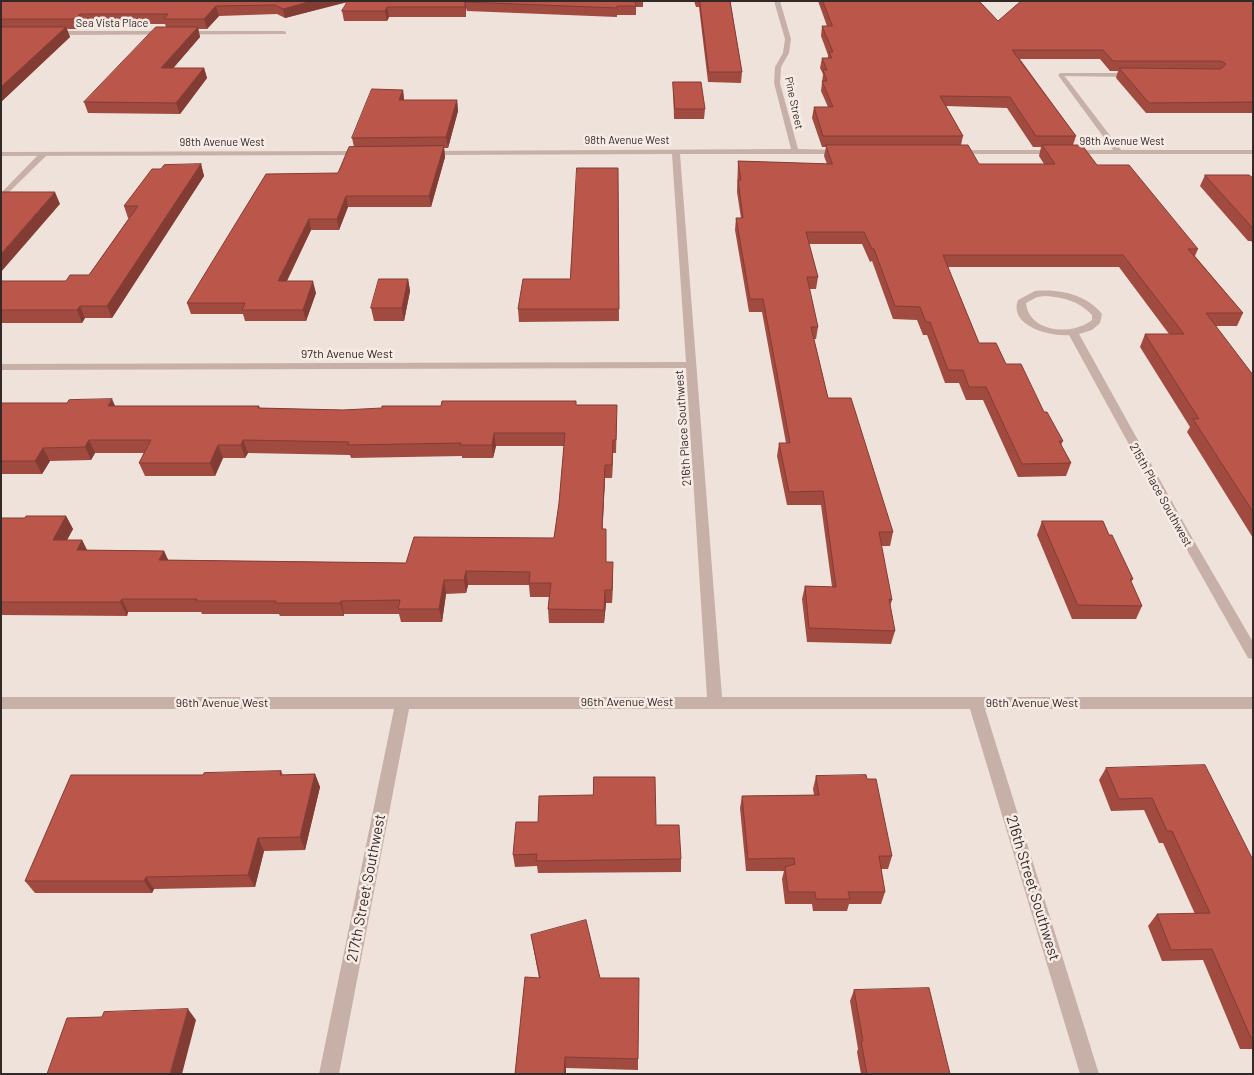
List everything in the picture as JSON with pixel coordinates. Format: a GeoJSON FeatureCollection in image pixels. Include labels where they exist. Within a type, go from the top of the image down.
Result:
{"type":"FeatureCollection","features":[{"type":"Feature","properties":{"kind":"street","name":"Pine Street"},"geometry":{"type":"LineString","coordinates":[[777,1],[788,40],[786,52],[778,67],[777,83],[796,152]]}},
{"type":"Feature","properties":{"kind":"street","name":"Sea Vista Place"},"geometry":{"type":"LineString","coordinates":[[40,33],[284,33]]}},
{"type":"Feature","properties":{"kind":"street"},"geometry":{"type":"LineString","coordinates":[[1119,152],[1061,75],[1139,75]]}},
{"type":"Feature","properties":{"kind":"street","name":"216th Place Southwest"},"geometry":{"type":"LineString","coordinates":[[676,151],[715,702]]}},
{"type":"Feature","properties":{"kind":"street","name":"98th Avenue West"},"geometry":{"type":"LineString","coordinates":[[419,153],[848,152]]}},
{"type":"Feature","properties":{"kind":"street","name":"98th Avenue West"},"geometry":{"type":"LineString","coordinates":[[945,152],[1253,152]]}},
{"type":"Feature","properties":{"kind":"street","name":"98th Avenue West"},"geometry":{"type":"LineString","coordinates":[[1,154],[370,153]]}},
{"type":"Feature","properties":{"kind":"street"},"geometry":{"type":"LineString","coordinates":[[1,198],[44,154]]}},
{"type":"Feature","properties":{"kind":"street"},"geometry":{"type":"LineString","coordinates":[[1045,293],[1065,295],[1082,301],[1097,314],[1097,321],[1093,327],[1085,331],[1073,333],[1037,326],[1022,314],[1021,302],[1035,294],[1045,293]]}},
{"type":"Feature","properties":{"kind":"street","name":"215th Place Southwest"},"geometry":{"type":"LineString","coordinates":[[1073,333],[1152,480],[1253,654]]}},
{"type":"Feature","properties":{"kind":"street","name":"97th Avenue West"},"geometry":{"type":"LineString","coordinates":[[1,367],[692,365]]}},
{"type":"Feature","properties":{"kind":"street","name":"217th Street Southwest"},"geometry":{"type":"LineString","coordinates":[[329,1074],[403,702]]}},
{"type":"Feature","properties":{"kind":"street","name":"96th Avenue West"},"geometry":{"type":"LineString","coordinates":[[1,703],[1253,703]]}},
{"type":"Feature","properties":{"kind":"street","name":"216th Street Southwest"},"geometry":{"type":"LineString","coordinates":[[976,703],[1090,1074]]}},
{"type":"Feature","properties":{"kind":"building"},"geometry":{"type":"Polygon","coordinates":[[[1,1],[312,1],[283,9],[275,5],[216,6],[204,19],[164,19],[168,14],[80,14],[75,19],[1,19],[1,1]]]}},
{"type":"Feature","properties":{"kind":"building"},"geometry":{"type":"Polygon","coordinates":[[[348,1],[465,1],[465,7],[387,7],[385,11],[342,11],[348,1]]]}},
{"type":"Feature","properties":{"kind":"building"},"geometry":{"type":"Polygon","coordinates":[[[466,1],[635,1],[636,6],[617,6],[617,8],[466,1]]]}},
{"type":"Feature","properties":{"kind":"building"},"geometry":{"type":"Polygon","coordinates":[[[700,1],[730,1],[742,72],[709,72],[700,1]]]}},
{"type":"Feature","properties":{"kind":"building"},"geometry":{"type":"Polygon","coordinates":[[[823,1],[979,1],[998,21],[1021,1],[1253,1],[1253,102],[1149,103],[1119,68],[1221,69],[1226,64],[1221,61],[1113,61],[1103,50],[1012,50],[1076,136],[1036,136],[1010,97],[940,96],[963,136],[823,136],[814,107],[833,107],[822,81],[827,81],[823,70],[827,70],[822,58],[832,58],[829,52],[833,52],[822,26],[832,26],[823,1]]]}},
{"type":"Feature","properties":{"kind":"building"},"geometry":{"type":"Polygon","coordinates":[[[1,27],[66,27],[1,87],[1,27]]]}},
{"type":"Feature","properties":{"kind":"building"},"geometry":{"type":"Polygon","coordinates":[[[156,27],[198,27],[161,68],[204,68],[176,103],[84,102],[156,27]]]}},
{"type":"Feature","properties":{"kind":"building"},"geometry":{"type":"Polygon","coordinates":[[[673,82],[701,82],[705,109],[675,109],[673,82]]]}},
{"type":"Feature","properties":{"kind":"building"},"geometry":{"type":"Polygon","coordinates":[[[372,89],[403,90],[399,100],[457,100],[446,137],[352,138],[372,89]]]}},
{"type":"Feature","properties":{"kind":"building"},"geometry":{"type":"Polygon","coordinates":[[[826,145],[968,145],[979,164],[1055,164],[1042,145],[1082,145],[1097,165],[1129,165],[1198,249],[1188,249],[1243,313],[1206,313],[1253,375],[1253,512],[1193,419],[1199,419],[1145,334],[1184,334],[1123,255],[943,255],[979,343],[996,343],[1006,364],[1021,364],[1044,412],[1047,412],[1063,441],[1059,441],[1071,463],[1022,464],[986,387],[969,387],[963,370],[948,370],[930,322],[926,322],[920,307],[895,306],[874,249],[872,249],[864,232],[806,232],[818,277],[807,277],[818,327],[811,327],[828,398],[851,398],[893,532],[879,532],[892,600],[889,599],[895,631],[809,628],[805,586],[836,587],[823,491],[789,492],[779,443],[790,443],[763,299],[750,299],[736,218],[743,218],[738,180],[741,180],[738,161],[832,164],[826,145]]]}},
{"type":"Feature","properties":{"kind":"building"},"geometry":{"type":"Polygon","coordinates":[[[444,146],[429,196],[346,196],[337,219],[309,219],[278,281],[313,281],[303,310],[242,310],[245,303],[187,303],[266,174],[338,173],[349,147],[444,146]]]}},
{"type":"Feature","properties":{"kind":"building"},"geometry":{"type":"Polygon","coordinates":[[[201,164],[107,306],[80,306],[77,310],[1,310],[1,281],[66,281],[70,275],[89,275],[138,206],[124,206],[152,169],[161,169],[164,165],[201,164]]]}},
{"type":"Feature","properties":{"kind":"building"},"geometry":{"type":"Polygon","coordinates":[[[577,168],[618,168],[619,309],[518,309],[523,279],[570,279],[577,168]]]}},
{"type":"Feature","properties":{"kind":"building"},"geometry":{"type":"Polygon","coordinates":[[[1205,175],[1249,175],[1253,178],[1253,228],[1205,175]]]}},
{"type":"Feature","properties":{"kind":"building"},"geometry":{"type":"Polygon","coordinates":[[[1,192],[55,192],[1,254],[1,192]]]}},
{"type":"Feature","properties":{"kind":"building"},"geometry":{"type":"Polygon","coordinates":[[[379,279],[408,279],[402,308],[371,308],[379,279]]]}},
{"type":"Feature","properties":{"kind":"building"},"geometry":{"type":"Polygon","coordinates":[[[112,399],[108,406],[259,406],[258,408],[343,410],[382,408],[382,406],[441,406],[442,401],[576,401],[576,405],[617,405],[616,440],[613,440],[612,465],[605,465],[602,529],[606,529],[606,562],[613,562],[612,590],[605,590],[604,610],[548,609],[551,583],[529,583],[530,572],[466,571],[464,580],[444,580],[439,609],[398,609],[400,600],[341,601],[340,603],[196,601],[197,599],[122,599],[120,602],[1,602],[1,518],[66,516],[53,540],[82,540],[77,550],[164,551],[159,560],[406,563],[414,537],[554,538],[565,433],[494,433],[492,445],[460,445],[461,443],[348,445],[349,442],[243,440],[241,445],[218,445],[210,463],[139,463],[151,440],[89,440],[85,447],[43,448],[35,461],[1,461],[1,403],[67,403],[69,400],[112,399]]]}},
{"type":"Feature","properties":{"kind":"building"},"geometry":{"type":"Polygon","coordinates":[[[1042,521],[1103,521],[1109,535],[1112,535],[1133,579],[1130,579],[1142,606],[1078,605],[1042,521]]]}},
{"type":"Feature","properties":{"kind":"building"},"geometry":{"type":"Polygon","coordinates":[[[1205,765],[1253,860],[1253,1038],[1251,1038],[1212,949],[1171,950],[1157,914],[1210,913],[1172,831],[1167,831],[1152,798],[1119,799],[1106,768],[1205,765]]]}},
{"type":"Feature","properties":{"kind":"building"},"geometry":{"type":"Polygon","coordinates":[[[281,771],[280,775],[315,774],[300,837],[258,838],[248,875],[146,877],[144,881],[25,881],[71,775],[203,775],[204,773],[281,771]]]}},
{"type":"Feature","properties":{"kind":"building"},"geometry":{"type":"Polygon","coordinates":[[[866,775],[867,779],[876,779],[892,856],[879,856],[885,892],[848,892],[850,899],[816,899],[815,892],[788,892],[785,867],[795,864],[794,858],[748,859],[742,796],[819,795],[816,776],[866,775]]]}},
{"type":"Feature","properties":{"kind":"building"},"geometry":{"type":"Polygon","coordinates":[[[594,777],[655,777],[656,825],[679,825],[681,859],[536,861],[537,854],[513,855],[516,822],[538,822],[539,796],[593,795],[594,777]]]}},
{"type":"Feature","properties":{"kind":"building"},"geometry":{"type":"Polygon","coordinates":[[[586,920],[600,978],[639,978],[638,1059],[565,1057],[564,1074],[515,1074],[525,977],[540,978],[531,935],[586,920]]]}},
{"type":"Feature","properties":{"kind":"building"},"geometry":{"type":"Polygon","coordinates":[[[929,988],[950,1074],[867,1074],[854,990],[929,988]]]}},
{"type":"Feature","properties":{"kind":"building"},"geometry":{"type":"Polygon","coordinates":[[[188,1009],[170,1074],[47,1074],[67,1018],[102,1017],[104,1012],[188,1009]]]}}]}
